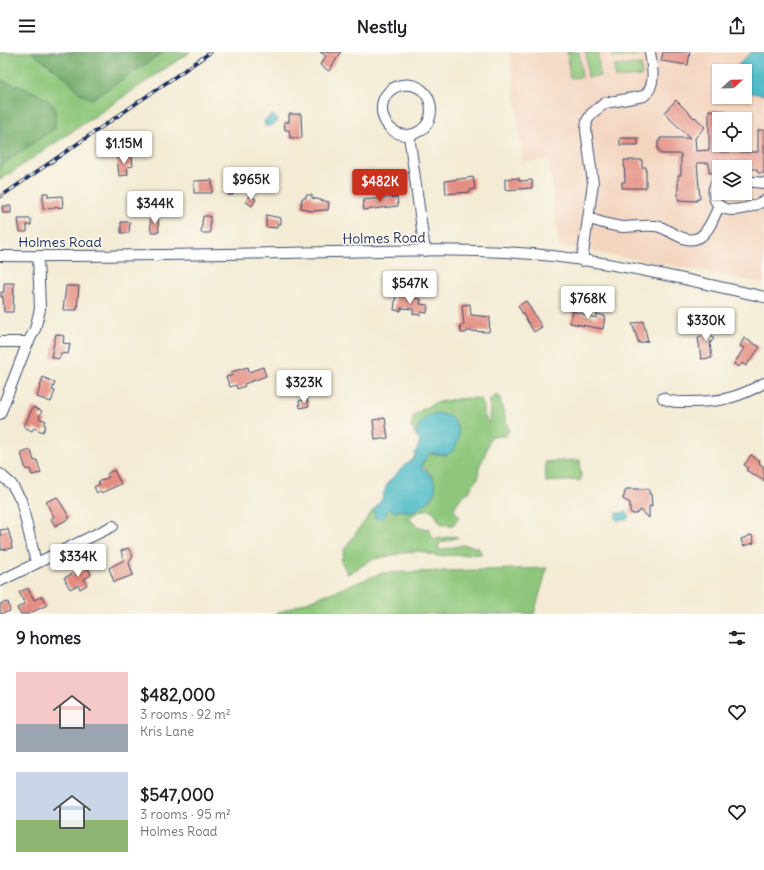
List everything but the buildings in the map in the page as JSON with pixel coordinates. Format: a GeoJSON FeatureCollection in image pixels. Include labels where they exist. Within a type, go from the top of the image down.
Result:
{"type":"FeatureCollection","features":[{"type":"Feature","properties":{"kind":"street"},"geometry":{"type":"LineString","coordinates":[[582,261],[593,183],[586,130],[587,121],[591,114],[605,103],[644,96],[649,92],[653,80],[650,52]]}},
{"type":"Feature","properties":{"kind":"street"},"geometry":{"type":"LineString","coordinates":[[401,85],[419,89],[428,98],[431,108],[429,120],[424,127],[416,133],[409,135],[400,134],[391,130],[385,123],[382,115],[382,106],[387,94],[401,85]]}},
{"type":"Feature","properties":{"kind":"street"},"geometry":{"type":"LineString","coordinates":[[409,135],[425,251]]}},
{"type":"Feature","properties":{"kind":"street"},"geometry":{"type":"LineString","coordinates":[[752,182],[764,183]]}},
{"type":"Feature","properties":{"kind":"street"},"geometry":{"type":"LineString","coordinates":[[715,200],[719,206],[735,210],[764,201]]}},
{"type":"Feature","properties":{"kind":"street"},"geometry":{"type":"LineString","coordinates":[[588,218],[622,227],[654,226],[683,238],[690,239],[700,237],[705,232],[719,206]]}},
{"type":"Feature","properties":{"kind":"street","name":"Holmes Road"},"geometry":{"type":"LineString","coordinates":[[0,256],[145,257],[425,251],[528,254],[582,261],[675,277],[764,297]]}},
{"type":"Feature","properties":{"kind":"street"},"geometry":{"type":"LineString","coordinates":[[0,414],[35,329],[40,309],[38,256]]}},
{"type":"Feature","properties":{"kind":"street"},"geometry":{"type":"LineString","coordinates":[[0,342],[29,342]]}},
{"type":"Feature","properties":{"kind":"street"},"geometry":{"type":"LineString","coordinates":[[663,398],[671,402],[722,401],[737,397],[764,383]]}},
{"type":"Feature","properties":{"kind":"street"},"geometry":{"type":"LineString","coordinates":[[0,474],[12,485],[21,500],[36,562]]}},
{"type":"Feature","properties":{"kind":"street"},"geometry":{"type":"LineString","coordinates":[[0,581],[36,562],[113,526]]}},
{"type":"Feature","properties":{"kind":"shaded area"},"geometry":{"type":"Polygon","coordinates":[[[510,52],[764,52],[764,283],[559,246],[549,161],[523,161],[510,52]]]}},
{"type":"Feature","properties":{"kind":"green space"},"geometry":{"type":"Polygon","coordinates":[[[0,52],[190,52],[0,180],[0,52]]]}},
{"type":"Feature","properties":{"kind":"green space"},"geometry":{"type":"Polygon","coordinates":[[[31,52],[164,52],[92,99],[81,94],[65,77],[31,52]]]}},
{"type":"Feature","properties":{"kind":"green space"},"geometry":{"type":"Polygon","coordinates":[[[567,52],[579,52],[582,77],[570,78],[567,52]]]}},
{"type":"Feature","properties":{"kind":"green space"},"geometry":{"type":"Polygon","coordinates":[[[586,52],[598,52],[600,76],[588,77],[586,52]]]}},
{"type":"Feature","properties":{"kind":"green space"},"geometry":{"type":"Polygon","coordinates":[[[613,52],[639,52],[640,55],[613,58],[613,52]]]}},
{"type":"Feature","properties":{"kind":"green space"},"geometry":{"type":"Polygon","coordinates":[[[641,64],[642,76],[615,78],[614,66],[641,64]]]}},
{"type":"Feature","properties":{"kind":"green space"},"geometry":{"type":"Polygon","coordinates":[[[0,80],[39,95],[52,104],[55,109],[55,128],[0,166],[0,80]]]}},
{"type":"Feature","properties":{"kind":"green space"},"geometry":{"type":"Polygon","coordinates":[[[496,395],[499,396],[509,431],[505,436],[493,436],[490,438],[479,467],[478,478],[469,492],[458,502],[454,510],[460,517],[453,525],[442,525],[433,511],[427,509],[416,513],[409,519],[419,528],[430,529],[432,538],[458,537],[440,543],[438,547],[439,550],[464,545],[478,547],[482,554],[436,556],[420,551],[397,554],[371,560],[348,574],[341,561],[345,548],[375,508],[375,518],[384,514],[389,508],[397,512],[402,510],[409,512],[417,509],[429,500],[434,478],[422,465],[428,454],[437,455],[438,413],[430,416],[421,424],[416,435],[411,427],[414,415],[435,403],[472,398],[482,400],[485,417],[489,423],[490,400],[496,395]]]}},
{"type":"Feature","properties":{"kind":"green space"},"geometry":{"type":"Polygon","coordinates":[[[580,460],[581,480],[546,482],[545,462],[580,460]]]}},
{"type":"Feature","properties":{"kind":"green space"},"geometry":{"type":"Polygon","coordinates":[[[547,568],[534,614],[275,614],[382,573],[547,568]]]}},
{"type":"Feature","properties":{"kind":"water"},"geometry":{"type":"Polygon","coordinates":[[[751,52],[764,52],[764,95],[752,93],[752,64],[739,64],[751,52]]]}},
{"type":"Feature","properties":{"kind":"water"},"geometry":{"type":"Polygon","coordinates":[[[272,115],[278,119],[277,122],[270,126],[265,126],[264,121],[272,115]]]}},
{"type":"Feature","properties":{"kind":"water"},"geometry":{"type":"Polygon","coordinates":[[[438,413],[451,417],[457,425],[459,434],[457,443],[452,452],[445,455],[430,453],[422,463],[422,468],[433,479],[435,484],[434,495],[424,505],[415,510],[409,512],[402,510],[394,512],[389,508],[383,519],[375,518],[374,510],[382,499],[390,480],[405,465],[413,460],[420,442],[416,435],[418,426],[429,415],[438,413]]]}},
{"type":"Feature","properties":{"kind":"water"},"geometry":{"type":"Polygon","coordinates":[[[627,512],[629,517],[627,520],[617,520],[615,518],[617,513],[627,512]]]}},
{"type":"Feature","properties":{"kind":"railway"},"geometry":{"type":"LineString","coordinates":[[0,197],[211,52]]}}]}
